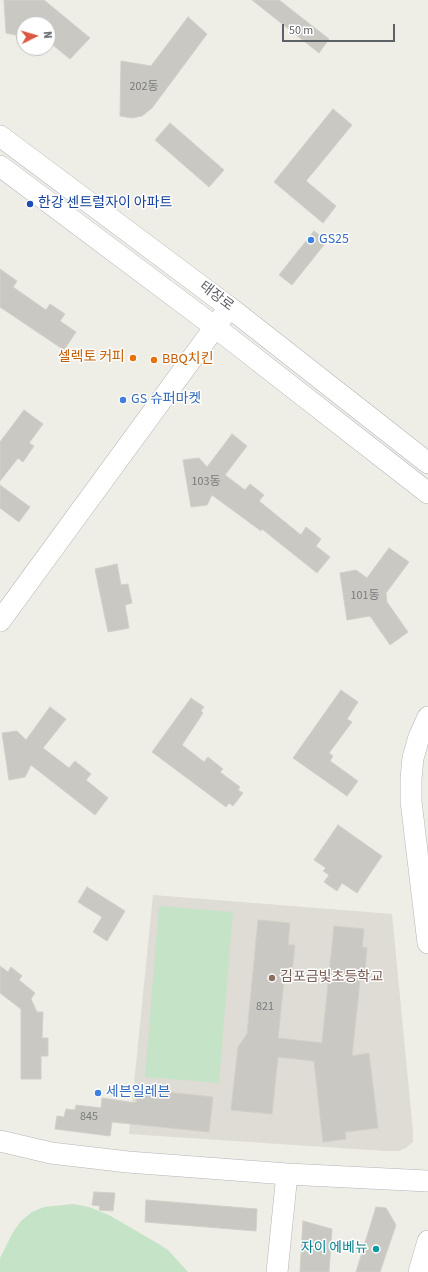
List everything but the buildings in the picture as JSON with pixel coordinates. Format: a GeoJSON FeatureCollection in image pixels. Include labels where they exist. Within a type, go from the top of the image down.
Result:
{"type":"FeatureCollection","features":[{"type":"Feature","properties":{"kind":"street","name":"태장로"},"geometry":{"type":"LineString","coordinates":[[0,136],[229,307],[428,463]]}},
{"type":"Feature","properties":{"kind":"street"},"geometry":{"type":"LineString","coordinates":[[0,166],[215,327],[428,493]]}},
{"type":"Feature","properties":{"kind":"street"},"geometry":{"type":"LineString","coordinates":[[0,621],[229,307]]}},
{"type":"Feature","properties":{"kind":"street"},"geometry":{"type":"LineString","coordinates":[[428,718],[418,737],[413,758],[411,801],[428,943]]}},
{"type":"Feature","properties":{"kind":"street"},"geometry":{"type":"LineString","coordinates":[[0,1141],[31,1150],[128,1162],[287,1174],[428,1181]]}},
{"type":"Feature","properties":{"kind":"street"},"geometry":{"type":"LineString","coordinates":[[277,1272],[287,1174]]}},
{"type":"Feature","properties":{"kind":"street"},"geometry":{"type":"LineString","coordinates":[[419,1272],[428,1241]]}},
{"type":"Feature","properties":{"kind":"shaded area","name":"김포금빛초등학교"},"geometry":{"type":"Polygon","coordinates":[[[153,895],[392,914],[413,1142],[406,1148],[398,1151],[385,1151],[129,1134],[153,895]]]}},
{"type":"Feature","properties":{"kind":"green space"},"geometry":{"type":"Polygon","coordinates":[[[159,906],[233,912],[219,1083],[145,1077],[159,906]]]}},
{"type":"Feature","properties":{"kind":"green space"},"geometry":{"type":"Polygon","coordinates":[[[73,1204],[89,1207],[109,1215],[157,1243],[168,1250],[188,1272],[0,1272],[0,1258],[13,1232],[21,1221],[32,1212],[44,1207],[73,1204]]]}},
{"type":"Feature","properties":{"kind":"place","name":"한강 센트럴자이 아파트"},"geometry":{"type":"Point","coordinates":[30,204]}},
{"type":"Feature","properties":{"kind":"place","name":"GS25"},"geometry":{"type":"Point","coordinates":[311,240]}},
{"type":"Feature","properties":{"kind":"place","name":"셀렉토 커피"},"geometry":{"type":"Point","coordinates":[133,358]}},
{"type":"Feature","properties":{"kind":"place","name":"BBQ치킨"},"geometry":{"type":"Point","coordinates":[154,360]}},
{"type":"Feature","properties":{"kind":"place","name":"GS 슈퍼마켓"},"geometry":{"type":"Point","coordinates":[123,400]}},
{"type":"Feature","properties":{"kind":"place","name":"김포금빛초등학교"},"geometry":{"type":"Point","coordinates":[272,978]}},
{"type":"Feature","properties":{"kind":"place","name":"세븐일레븐"},"geometry":{"type":"Point","coordinates":[98,1093]}},
{"type":"Feature","properties":{"kind":"place","name":"자이 에베뉴"},"geometry":{"type":"Point","coordinates":[376,1249]}}]}
